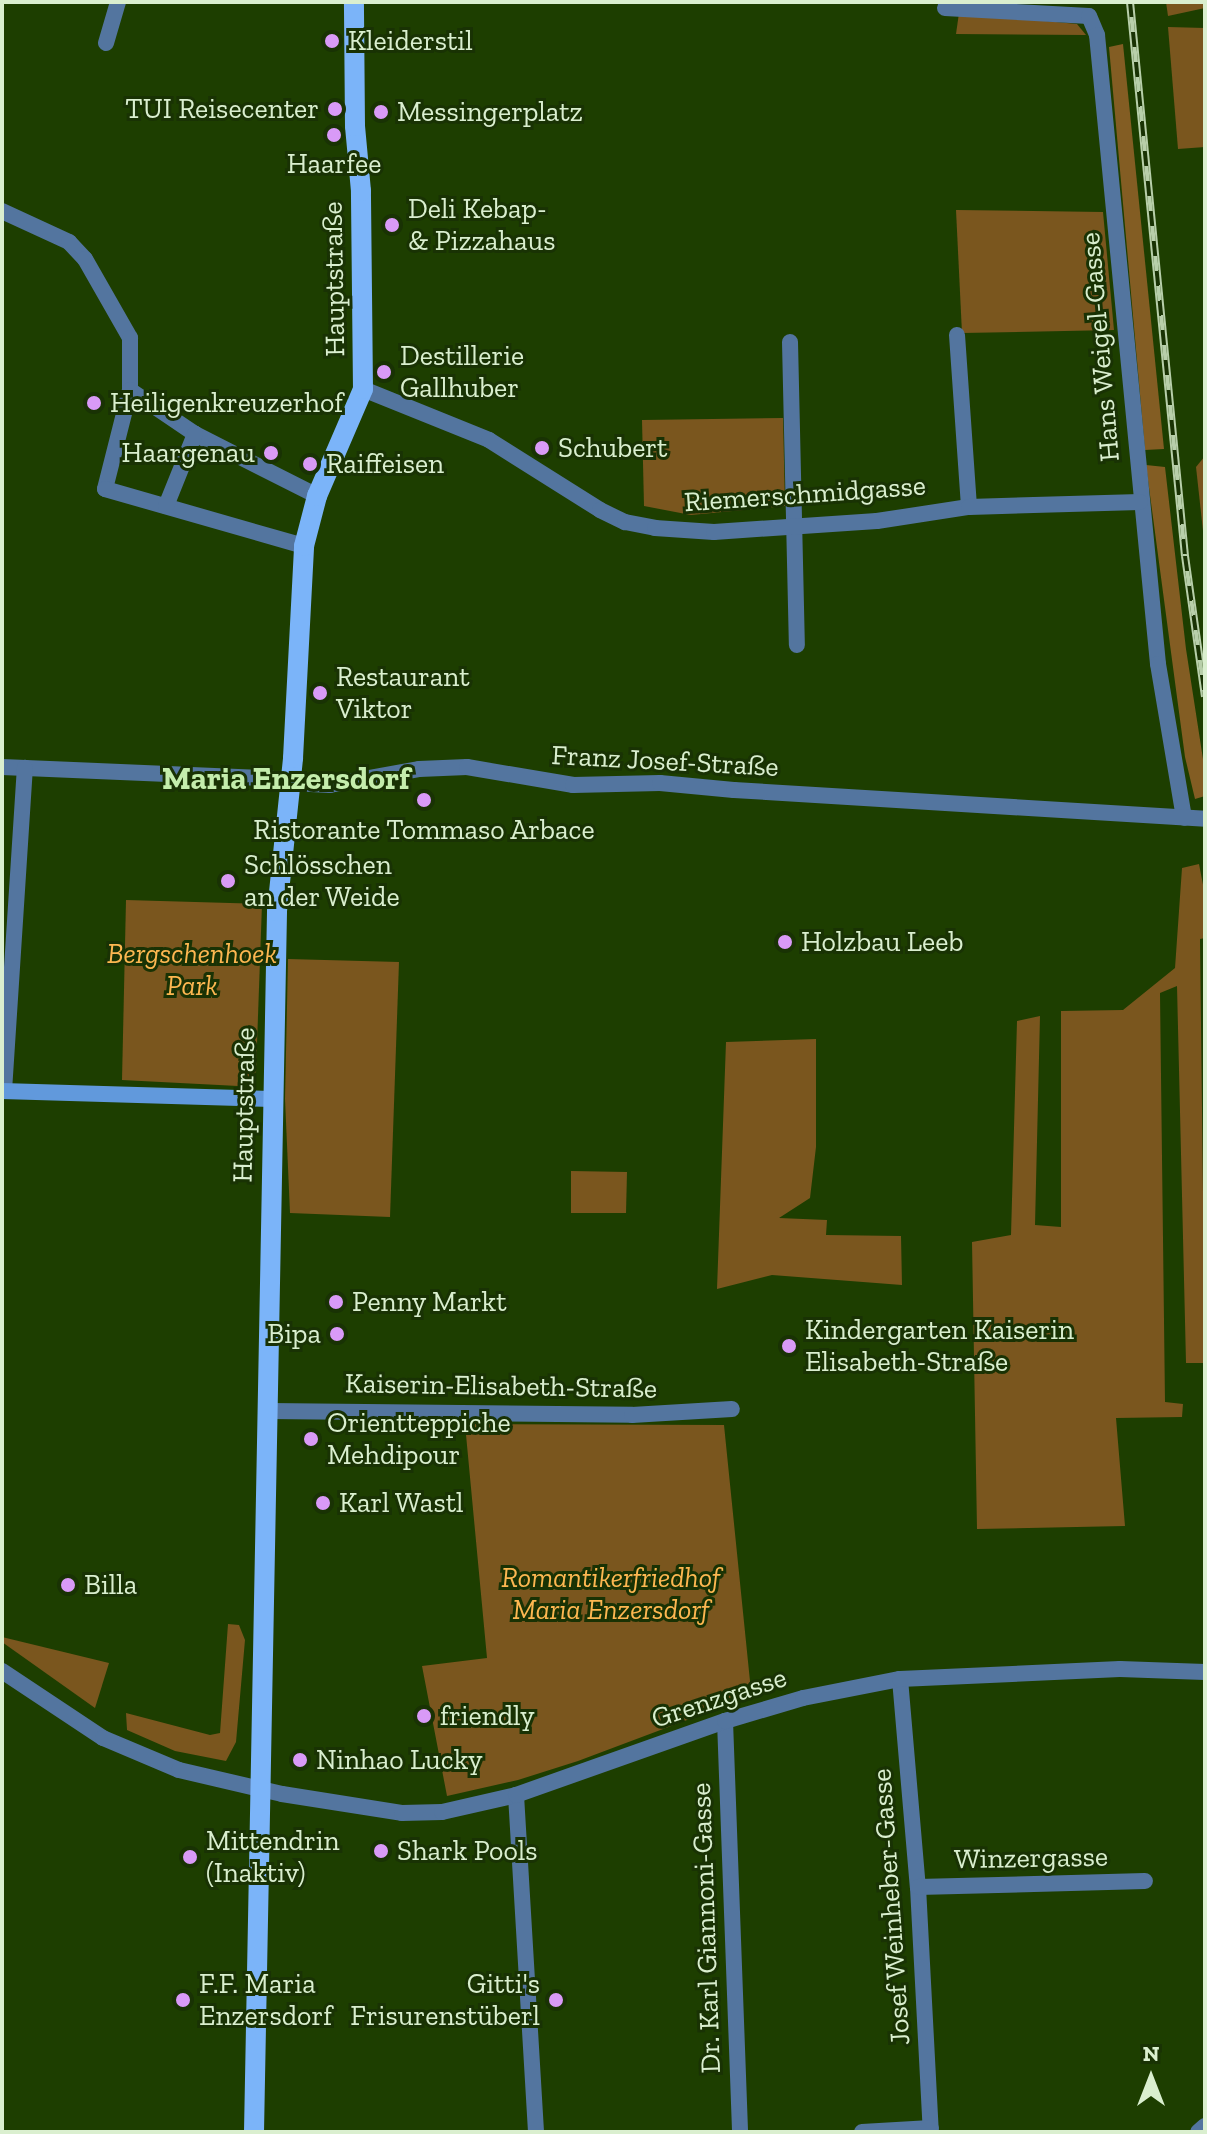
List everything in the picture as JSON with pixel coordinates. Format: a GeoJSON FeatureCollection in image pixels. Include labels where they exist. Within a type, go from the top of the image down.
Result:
{"type":"FeatureCollection","features":[{"type":"Feature","properties":{"kind":"main road","name":"Hauptstraße"},"geometry":{"type":"LineString","coordinates":[[254,2132],[269,1411],[271,1099],[279,872],[291,783],[304,546],[317,496],[363,389],[354,2]]}},
{"type":"Feature","properties":{"kind":"main road"},"geometry":{"type":"LineString","coordinates":[[3,1091],[271,1099]]}},
{"type":"Feature","properties":{"kind":"street"},"geometry":{"type":"LineString","coordinates":[[106,43],[118,2]]}},
{"type":"Feature","properties":{"kind":"street","name":"Hans Weigel-Gasse"},"geometry":{"type":"LineString","coordinates":[[945,8],[1089,16],[1094,25],[1158,664],[1184,818]]}},
{"type":"Feature","properties":{"kind":"street"},"geometry":{"type":"LineString","coordinates":[[2,211],[69,242],[85,259],[130,338],[130,390],[105,489],[304,546]]}},
{"type":"Feature","properties":{"kind":"street"},"geometry":{"type":"LineString","coordinates":[[957,335],[969,507]]}},
{"type":"Feature","properties":{"kind":"street"},"geometry":{"type":"LineString","coordinates":[[790,342],[797,645]]}},
{"type":"Feature","properties":{"kind":"street","name":"Riemerschmidgasse"},"geometry":{"type":"LineString","coordinates":[[363,389],[489,440],[557,479],[600,510],[625,522],[655,528],[714,532],[877,521],[969,507],[1140,502]]}},
{"type":"Feature","properties":{"kind":"street"},"geometry":{"type":"LineString","coordinates":[[130,390],[195,434],[317,496]]}},
{"type":"Feature","properties":{"kind":"street"},"geometry":{"type":"LineString","coordinates":[[166,506],[195,434]]}},
{"type":"Feature","properties":{"kind":"street","name":"Franz Josef-Straße"},"geometry":{"type":"LineString","coordinates":[[2,767],[269,778],[291,783],[330,785],[419,769],[467,767],[573,785],[660,783],[750,792],[1205,819]]}},
{"type":"Feature","properties":{"kind":"street"},"geometry":{"type":"LineString","coordinates":[[3,1091],[25,768]]}},
{"type":"Feature","properties":{"kind":"street","name":"Kaiserin-Elisabeth-Straße"},"geometry":{"type":"LineString","coordinates":[[269,1411],[632,1415],[732,1409]]}},
{"type":"Feature","properties":{"kind":"street","name":"Grenzgasse"},"geometry":{"type":"LineString","coordinates":[[2,1671],[103,1738],[179,1770],[259,1790],[402,1813],[442,1812],[516,1795],[725,1721],[803,1698],[900,1679],[1120,1669],[1205,1672]]}},
{"type":"Feature","properties":{"kind":"street","name":"Josef Weinheber-Gasse"},"geometry":{"type":"LineString","coordinates":[[900,1679],[918,1887],[931,2130]]}},
{"type":"Feature","properties":{"kind":"street","name":"Dr. Karl Giannoni-Gasse"},"geometry":{"type":"LineString","coordinates":[[725,1721],[740,2132]]}},
{"type":"Feature","properties":{"kind":"street"},"geometry":{"type":"LineString","coordinates":[[516,1795],[536,2132]]}},
{"type":"Feature","properties":{"kind":"street","name":"Winzergasse"},"geometry":{"type":"LineString","coordinates":[[918,1887],[1145,1881]]}},
{"type":"Feature","properties":{"kind":"street"},"geometry":{"type":"LineString","coordinates":[[1198,2132],[1205,2126]]}},
{"type":"Feature","properties":{"kind":"street"},"geometry":{"type":"LineString","coordinates":[[862,2132],[931,2130]]}},
{"type":"Feature","properties":{"kind":"green space"},"geometry":{"type":"Polygon","coordinates":[[[1166,2],[1205,2],[1205,8],[1168,16],[1166,2]]]}},
{"type":"Feature","properties":{"kind":"green space"},"geometry":{"type":"Polygon","coordinates":[[[959,13],[1077,24],[1086,35],[956,34],[959,13]]]}},
{"type":"Feature","properties":{"kind":"green space"},"geometry":{"type":"Polygon","coordinates":[[[1168,27],[1205,28],[1205,147],[1178,149],[1168,27]]]}},
{"type":"Feature","properties":{"kind":"green space"},"geometry":{"type":"Polygon","coordinates":[[[956,210],[1103,212],[1114,330],[962,333],[956,210]]]}},
{"type":"Feature","properties":{"kind":"green space"},"geometry":{"type":"Polygon","coordinates":[[[783,418],[785,506],[691,515],[644,506],[642,420],[783,418]]]}},
{"type":"Feature","properties":{"kind":"green space"},"geometry":{"type":"Polygon","coordinates":[[[1205,456],[1205,549],[1196,467],[1205,456]]]}},
{"type":"Feature","properties":{"kind":"green space"},"geometry":{"type":"Polygon","coordinates":[[[1199,864],[1205,895],[1205,938],[1200,939],[1205,1363],[1186,1363],[1177,986],[1160,993],[1165,1402],[1183,1404],[1182,1417],[1116,1418],[1125,1526],[977,1529],[972,1242],[1011,1235],[1017,1021],[1040,1016],[1035,1225],[1061,1227],[1061,1011],[1123,1010],[1175,968],[1182,868],[1199,864]]]}},
{"type":"Feature","properties":{"kind":"green space","name":"Bergschenhoek Park"},"geometry":{"type":"Polygon","coordinates":[[[126,900],[262,904],[256,1072],[238,1086],[122,1080],[126,900]]]}},
{"type":"Feature","properties":{"kind":"green space"},"geometry":{"type":"Polygon","coordinates":[[[288,959],[399,962],[390,1217],[290,1213],[285,1099],[288,959]]]}},
{"type":"Feature","properties":{"kind":"green space"},"geometry":{"type":"Polygon","coordinates":[[[816,1039],[816,1147],[810,1198],[779,1218],[827,1220],[826,1235],[901,1236],[902,1285],[772,1275],[717,1289],[726,1042],[816,1039]]]}},
{"type":"Feature","properties":{"kind":"green space"},"geometry":{"type":"Polygon","coordinates":[[[571,1171],[627,1172],[626,1213],[571,1213],[571,1171]]]}},
{"type":"Feature","properties":{"kind":"green space","name":"Romantikerfriedhof Maria Enzersdorf"},"geometry":{"type":"Polygon","coordinates":[[[465,1424],[724,1425],[751,1691],[720,1701],[719,1708],[578,1761],[518,1780],[447,1796],[422,1666],[487,1658],[465,1424]]]}},
{"type":"Feature","properties":{"kind":"green space"},"geometry":{"type":"Polygon","coordinates":[[[228,1624],[239,1625],[245,1640],[236,1742],[226,1761],[175,1751],[127,1730],[126,1713],[210,1735],[220,1733],[228,1624]]]}},
{"type":"Feature","properties":{"kind":"green space"},"geometry":{"type":"Polygon","coordinates":[[[2,1637],[109,1663],[95,1708],[2,1642],[2,1637]]]}},
{"type":"Feature","properties":{"kind":"shaded area"},"geometry":{"type":"Polygon","coordinates":[[[1123,44],[1164,449],[1145,450],[1109,47],[1123,44]]]}},
{"type":"Feature","properties":{"kind":"shaded area"},"geometry":{"type":"Polygon","coordinates":[[[1146,465],[1165,467],[1186,649],[1205,772],[1205,796],[1195,799],[1185,757],[1146,465]]]}},
{"type":"Feature","properties":{"kind":"railway"},"geometry":{"type":"LineString","coordinates":[[1130,2],[1185,556],[1205,697]]}},
{"type":"Feature","properties":{"kind":"place","name":"Kleiderstil"},"geometry":{"type":"Point","coordinates":[332,41]}},
{"type":"Feature","properties":{"kind":"place","name":"TUI Reisecenter"},"geometry":{"type":"Point","coordinates":[335,109]}},
{"type":"Feature","properties":{"kind":"place","name":"Messingerplatz"},"geometry":{"type":"Point","coordinates":[381,112]}},
{"type":"Feature","properties":{"kind":"place","name":"Haarfee"},"geometry":{"type":"Point","coordinates":[334,135]}},
{"type":"Feature","properties":{"kind":"place","name":"Deli Kebap- & Pizzahaus"},"geometry":{"type":"Point","coordinates":[392,225]}},
{"type":"Feature","properties":{"kind":"place","name":"Destillerie Gallhuber"},"geometry":{"type":"Point","coordinates":[384,372]}},
{"type":"Feature","properties":{"kind":"place","name":"Heiligenkreuzerhof"},"geometry":{"type":"Point","coordinates":[94,403]}},
{"type":"Feature","properties":{"kind":"place","name":"Schubert"},"geometry":{"type":"Point","coordinates":[542,448]}},
{"type":"Feature","properties":{"kind":"place","name":"Haargenau"},"geometry":{"type":"Point","coordinates":[271,453]}},
{"type":"Feature","properties":{"kind":"place","name":"Raiffeisen"},"geometry":{"type":"Point","coordinates":[310,464]}},
{"type":"Feature","properties":{"kind":"place","name":"Restaurant Viktor"},"geometry":{"type":"Point","coordinates":[320,693]}},
{"type":"Feature","properties":{"kind":"place","name":"Ristorante Tommaso Arbace"},"geometry":{"type":"Point","coordinates":[424,800]}},
{"type":"Feature","properties":{"kind":"place","name":"Schlösschen an der Weide"},"geometry":{"type":"Point","coordinates":[228,881]}},
{"type":"Feature","properties":{"kind":"place","name":"Holzbau Leeb"},"geometry":{"type":"Point","coordinates":[785,942]}},
{"type":"Feature","properties":{"kind":"place","name":"Penny Markt"},"geometry":{"type":"Point","coordinates":[336,1302]}},
{"type":"Feature","properties":{"kind":"place","name":"Bipa"},"geometry":{"type":"Point","coordinates":[337,1334]}},
{"type":"Feature","properties":{"kind":"place","name":"Kindergarten Kaiserin Elisabeth-Straße"},"geometry":{"type":"Point","coordinates":[789,1346]}},
{"type":"Feature","properties":{"kind":"place","name":"Orientteppiche Mehdipour"},"geometry":{"type":"Point","coordinates":[311,1439]}},
{"type":"Feature","properties":{"kind":"place","name":"Karl Wastl"},"geometry":{"type":"Point","coordinates":[323,1503]}},
{"type":"Feature","properties":{"kind":"place","name":"Billa"},"geometry":{"type":"Point","coordinates":[68,1585]}},
{"type":"Feature","properties":{"kind":"place","name":"friendly"},"geometry":{"type":"Point","coordinates":[424,1716]}},
{"type":"Feature","properties":{"kind":"place","name":"Ninhao Lucky"},"geometry":{"type":"Point","coordinates":[300,1760]}},
{"type":"Feature","properties":{"kind":"place","name":"Shark Pools"},"geometry":{"type":"Point","coordinates":[381,1851]}},
{"type":"Feature","properties":{"kind":"place","name":"Mittendrin (Inaktiv)"},"geometry":{"type":"Point","coordinates":[190,1857]}},
{"type":"Feature","properties":{"kind":"place","name":"F.F. Maria Enzersdorf"},"geometry":{"type":"Point","coordinates":[183,2000]}},
{"type":"Feature","properties":{"kind":"place","name":"Gitti's Frisurenstüberl"},"geometry":{"type":"Point","coordinates":[556,2000]}},
{"type":"Feature","properties":{"kind":"district","name":"Maria Enzersdorf"},"geometry":{"type":"Point","coordinates":[286,778]}}]}
